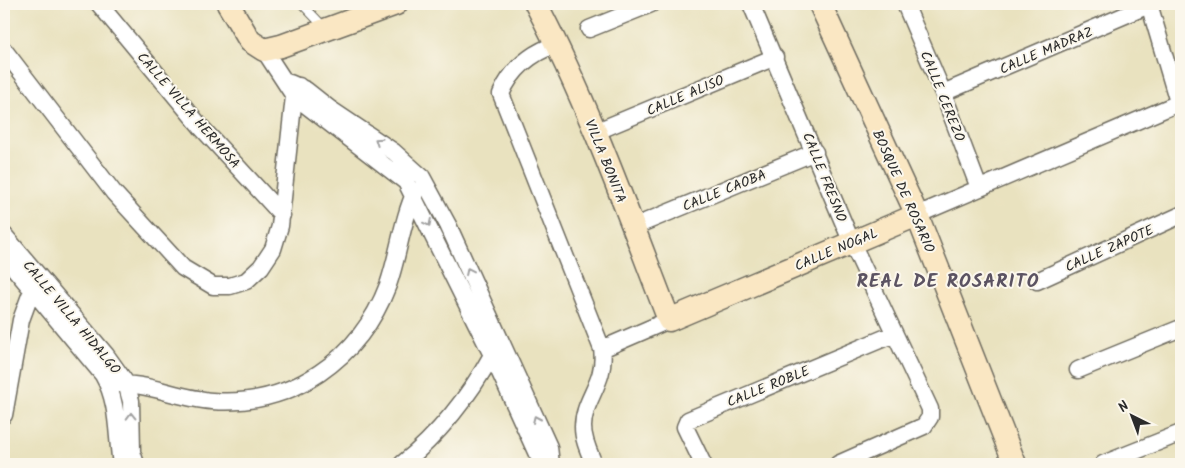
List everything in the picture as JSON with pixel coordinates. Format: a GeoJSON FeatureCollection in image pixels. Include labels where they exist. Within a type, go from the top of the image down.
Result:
{"type":"FeatureCollection","features":[{"type":"Feature","properties":{"kind":"main road"},"geometry":{"type":"LineString","coordinates":[[228,4],[250,41],[264,50],[281,46],[396,4]]}},
{"type":"Feature","properties":{"kind":"main road","name":"VILLA BONITA"},"geometry":{"type":"LineString","coordinates":[[536,4],[557,44],[595,132],[669,320]]}},
{"type":"Feature","properties":{"kind":"main road","name":"BOSQUE DE ROSARIO"},"geometry":{"type":"LineString","coordinates":[[820,4],[917,215],[1015,464]]}},
{"type":"Feature","properties":{"kind":"main road","name":"CALLE NOGAL"},"geometry":{"type":"LineString","coordinates":[[669,320],[917,215]]}},
{"type":"Feature","properties":{"kind":"street","name":"CALLE VILLA HERMOSA"},"geometry":{"type":"LineString","coordinates":[[99,4],[201,127],[282,215]]}},
{"type":"Feature","properties":{"kind":"street"},"geometry":{"type":"LineString","coordinates":[[590,29],[650,4]]}},
{"type":"Feature","properties":{"kind":"street","name":"CALLE FRESNO"},"geometry":{"type":"LineString","coordinates":[[751,4],[852,243],[930,410],[930,417],[924,426],[838,464]]}},
{"type":"Feature","properties":{"kind":"street","name":"CALLE CEREZO"},"geometry":{"type":"LineString","coordinates":[[905,4],[943,93],[979,188]]}},
{"type":"Feature","properties":{"kind":"street"},"geometry":{"type":"LineString","coordinates":[[1149,5],[1180,102]]}},
{"type":"Feature","properties":{"kind":"street","name":"CALLE MADRAZ"},"geometry":{"type":"LineString","coordinates":[[943,93],[1149,5]]}},
{"type":"Feature","properties":{"kind":"street"},"geometry":{"type":"LineString","coordinates":[[557,44],[536,51],[521,64],[507,78],[501,94],[602,349],[603,371],[584,417],[583,428],[584,440],[594,464]]}},
{"type":"Feature","properties":{"kind":"street"},"geometry":{"type":"LineString","coordinates":[[4,50],[114,193],[183,268],[213,286],[230,286],[246,282],[261,267],[273,249],[282,215],[292,88]]}},
{"type":"Feature","properties":{"kind":"street"},"geometry":{"type":"LineString","coordinates":[[264,50],[292,88],[404,180],[414,194],[538,454],[546,464]]}},
{"type":"Feature","properties":{"kind":"street","name":"CALLE ALISO"},"geometry":{"type":"LineString","coordinates":[[595,132],[774,57]]}},
{"type":"Feature","properties":{"kind":"street"},"geometry":{"type":"LineString","coordinates":[[292,88],[394,152],[422,177],[448,225],[505,348],[549,447],[551,464]]}},
{"type":"Feature","properties":{"kind":"street","name":"CALLE NOGAL"},"geometry":{"type":"LineString","coordinates":[[917,215],[1180,102]]}},
{"type":"Feature","properties":{"kind":"street","name":"CALLE CAOBA"},"geometry":{"type":"LineString","coordinates":[[633,228],[815,152]]}},
{"type":"Feature","properties":{"kind":"street"},"geometry":{"type":"LineString","coordinates":[[108,384],[126,383],[212,401],[251,401],[273,397],[297,388],[338,359],[357,340],[371,319],[388,285],[414,194],[422,177]]}},
{"type":"Feature","properties":{"kind":"street","name":"CALLE ZAPOTE"},"geometry":{"type":"LineString","coordinates":[[1037,281],[1181,214]]}},
{"type":"Feature","properties":{"kind":"street","name":"CALLE VILLA HIDALGO"},"geometry":{"type":"LineString","coordinates":[[4,235],[108,384],[116,405],[121,464]]}},
{"type":"Feature","properties":{"kind":"street","name":"CALLE VILLA HIDALGO"},"geometry":{"type":"LineString","coordinates":[[4,256],[35,282],[106,355],[126,383],[131,401],[132,452],[136,464]]}},
{"type":"Feature","properties":{"kind":"street"},"geometry":{"type":"LineString","coordinates":[[4,415],[21,320],[35,282]]}},
{"type":"Feature","properties":{"kind":"street","name":"CALLE NOGAL"},"geometry":{"type":"LineString","coordinates":[[602,349],[669,320]]}},
{"type":"Feature","properties":{"kind":"street"},"geometry":{"type":"LineString","coordinates":[[1078,370],[1181,328]]}},
{"type":"Feature","properties":{"kind":"street","name":"CALLE ROBLE"},"geometry":{"type":"LineString","coordinates":[[703,464],[686,427],[688,420],[894,334]]}},
{"type":"Feature","properties":{"kind":"street"},"geometry":{"type":"LineString","coordinates":[[402,464],[444,423],[482,374],[492,355]]}},
{"type":"Feature","properties":{"kind":"street"},"geometry":{"type":"LineString","coordinates":[[1102,464],[1181,434]]}},
{"type":"Feature","properties":{"kind":"lane"},"geometry":{"type":"LineString","coordinates":[[302,4],[326,30]]}},
{"type":"Feature","properties":{"kind":"district","name":"REAL DE ROSARITO"},"geometry":{"type":"Point","coordinates":[948,280]}}]}
